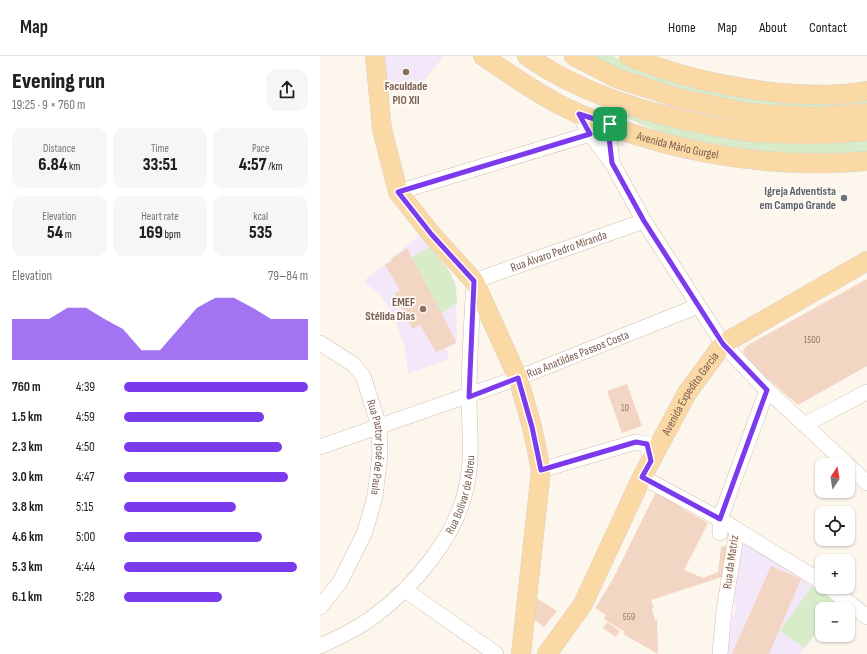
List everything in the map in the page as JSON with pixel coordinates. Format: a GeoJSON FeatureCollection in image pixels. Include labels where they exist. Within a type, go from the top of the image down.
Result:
{"type":"FeatureCollection","features":[{"type":"Feature","properties":{"kind":"main road"},"geometry":{"type":"LineString","coordinates":[[376,56],[382,129],[398,192],[432,235],[474,281],[518,378],[532,427],[541,470],[521,654]]}},
{"type":"Feature","properties":{"kind":"main road","name":"Avenida Mário Gurgel"},"geometry":{"type":"LineString","coordinates":[[483,56],[527,86],[579,114],[654,140],[697,150],[754,160],[807,164],[867,161]]}},
{"type":"Feature","properties":{"kind":"main road","name":"Avenida Mário Gurgel"},"geometry":{"type":"LineString","coordinates":[[527,56],[577,85],[624,104],[693,122],[751,132],[827,135],[867,131]]}},
{"type":"Feature","properties":{"kind":"main road"},"geometry":{"type":"LineString","coordinates":[[574,56],[616,78],[681,99],[750,113],[816,117],[867,113]]}},
{"type":"Feature","properties":{"kind":"main road"},"geometry":{"type":"LineString","coordinates":[[629,56],[645,63],[702,79],[769,91],[830,94],[867,91]]}},
{"type":"Feature","properties":{"kind":"main road","name":"Avenida Expedito Garcia"},"geometry":{"type":"LineString","coordinates":[[547,654],[583,604],[646,469],[687,393],[723,344],[867,261]]}},
{"type":"Feature","properties":{"kind":"street"},"geometry":{"type":"LineString","coordinates":[[579,114],[590,134],[612,163],[644,221],[723,344],[767,390],[806,424],[841,458]]}},
{"type":"Feature","properties":{"kind":"street"},"geometry":{"type":"LineString","coordinates":[[610,124],[609,137],[612,163]]}},
{"type":"Feature","properties":{"kind":"street"},"geometry":{"type":"LineString","coordinates":[[398,192],[590,134]]}},
{"type":"Feature","properties":{"kind":"street","name":"Rua Álvaro Pedro Miranda"},"geometry":{"type":"LineString","coordinates":[[474,281],[644,221]]}},
{"type":"Feature","properties":{"kind":"street","name":"Rua Bolívar de Abreu"},"geometry":{"type":"LineString","coordinates":[[320,646],[373,618],[405,590],[435,556],[456,521],[467,485],[471,448],[469,397],[474,281]]}},
{"type":"Feature","properties":{"kind":"street","name":"Rua Anatildes Passos Costa"},"geometry":{"type":"LineString","coordinates":[[320,447],[469,397],[698,306]]}},
{"type":"Feature","properties":{"kind":"street","name":"Rua Pastor José de Paula"},"geometry":{"type":"LineString","coordinates":[[320,343],[353,364],[363,376],[379,426],[380,455],[375,496],[365,532],[340,582],[320,607]]}},
{"type":"Feature","properties":{"kind":"street"},"geometry":{"type":"LineString","coordinates":[[720,526],[767,390]]}},
{"type":"Feature","properties":{"kind":"street"},"geometry":{"type":"LineString","coordinates":[[806,424],[867,392]]}},
{"type":"Feature","properties":{"kind":"street"},"geometry":{"type":"LineString","coordinates":[[541,470],[636,442],[647,444],[646,469]]}},
{"type":"Feature","properties":{"kind":"street","name":"Rua da Matriz"},"geometry":{"type":"LineString","coordinates":[[646,469],[720,526],[737,530],[724,611],[720,654]]}},
{"type":"Feature","properties":{"kind":"street"},"geometry":{"type":"LineString","coordinates":[[855,469],[867,476]]}},
{"type":"Feature","properties":{"kind":"street"},"geometry":{"type":"LineString","coordinates":[[855,472],[867,483]]}},
{"type":"Feature","properties":{"kind":"street"},"geometry":{"type":"LineString","coordinates":[[737,530],[815,578]]}},
{"type":"Feature","properties":{"kind":"street"},"geometry":{"type":"LineString","coordinates":[[405,590],[496,654]]}},
{"type":"Feature","properties":{"kind":"street"},"geometry":{"type":"LineString","coordinates":[[839,594],[867,617]]}},
{"type":"Feature","properties":{"kind":"shaded area","name":"Faculdade PIO XII"},"geometry":{"type":"Polygon","coordinates":[[[379,56],[444,56],[419,87],[382,88],[379,56]]]}},
{"type":"Feature","properties":{"kind":"shaded area","name":"EMEF Stélida Dias"},"geometry":{"type":"Polygon","coordinates":[[[420,235],[449,270],[456,284],[457,337],[456,343],[446,348],[449,359],[408,374],[405,349],[394,315],[381,296],[364,281],[420,235]]]}},
{"type":"Feature","properties":{"kind":"shaded area"},"geometry":{"type":"Polygon","coordinates":[[[741,538],[815,588],[815,594],[824,594],[836,602],[815,602],[815,634],[800,654],[728,654],[732,616],[734,616],[736,606],[734,604],[741,538]]]}},
{"type":"Feature","properties":{"kind":"green space"},"geometry":{"type":"Polygon","coordinates":[[[587,56],[613,56],[623,61],[867,98],[867,106],[797,109],[735,103],[669,88],[626,73],[587,56]]]}},
{"type":"Feature","properties":{"kind":"green space"},"geometry":{"type":"Polygon","coordinates":[[[622,108],[867,139],[867,151],[805,155],[740,151],[676,137],[647,127],[620,114],[622,108]]]}},
{"type":"Feature","properties":{"kind":"green space"},"geometry":{"type":"Polygon","coordinates":[[[430,247],[450,272],[455,286],[457,303],[441,314],[412,257],[430,247]]]}},
{"type":"Feature","properties":{"kind":"green space"},"geometry":{"type":"Polygon","coordinates":[[[812,586],[815,588],[815,594],[824,594],[836,602],[815,602],[815,634],[805,648],[780,631],[812,586]]]}},
{"type":"Feature","properties":{"kind":"building"},"geometry":{"type":"Polygon","coordinates":[[[407,248],[456,341],[456,343],[436,352],[420,325],[412,329],[395,293],[400,290],[385,265],[407,248]]]}},
{"type":"Feature","properties":{"kind":"building"},"geometry":{"type":"Polygon","coordinates":[[[867,279],[867,366],[798,405],[762,374],[745,355],[743,351],[746,346],[867,279]]]}},
{"type":"Feature","properties":{"kind":"building"},"geometry":{"type":"Polygon","coordinates":[[[627,384],[642,426],[622,433],[607,391],[627,384]]]}},
{"type":"Feature","properties":{"kind":"building"},"geometry":{"type":"Polygon","coordinates":[[[656,492],[679,506],[681,504],[683,505],[681,508],[708,523],[684,570],[703,578],[718,572],[721,547],[727,546],[725,576],[651,600],[654,608],[652,609],[655,620],[657,620],[658,654],[623,634],[625,632],[604,619],[606,615],[595,608],[612,581],[656,492]]]}},
{"type":"Feature","properties":{"kind":"building"},"geometry":{"type":"Polygon","coordinates":[[[771,566],[801,579],[769,654],[732,654],[771,566]]]}},
{"type":"Feature","properties":{"kind":"building"},"geometry":{"type":"Polygon","coordinates":[[[535,597],[557,611],[544,627],[533,619],[535,597]]]}},
{"type":"Feature","properties":{"kind":"building"},"geometry":{"type":"Polygon","coordinates":[[[607,622],[620,631],[616,637],[603,628],[607,622]]]}},
{"type":"Feature","properties":{"kind":"place","name":"Faculdade PIO XII"},"geometry":{"type":"Point","coordinates":[406,72]}},
{"type":"Feature","properties":{"kind":"place","name":"Igreja Adventista em Campo Grande"},"geometry":{"type":"Point","coordinates":[844,198]}},
{"type":"Feature","properties":{"kind":"place","name":"EMEF Stélida Dias"},"geometry":{"type":"Point","coordinates":[423,309]}},
{"type":"Feature","properties":{"kind":"route"},"geometry":{"type":"LineString","coordinates":[[579,114],[610,124],[609,137],[612,163],[644,221],[723,344],[767,390],[720,519],[642,477],[651,461],[647,444],[642,442],[636,442],[541,470],[532,427],[518,378],[469,397],[474,281],[432,235],[398,192],[590,134],[579,114]]}}]}
